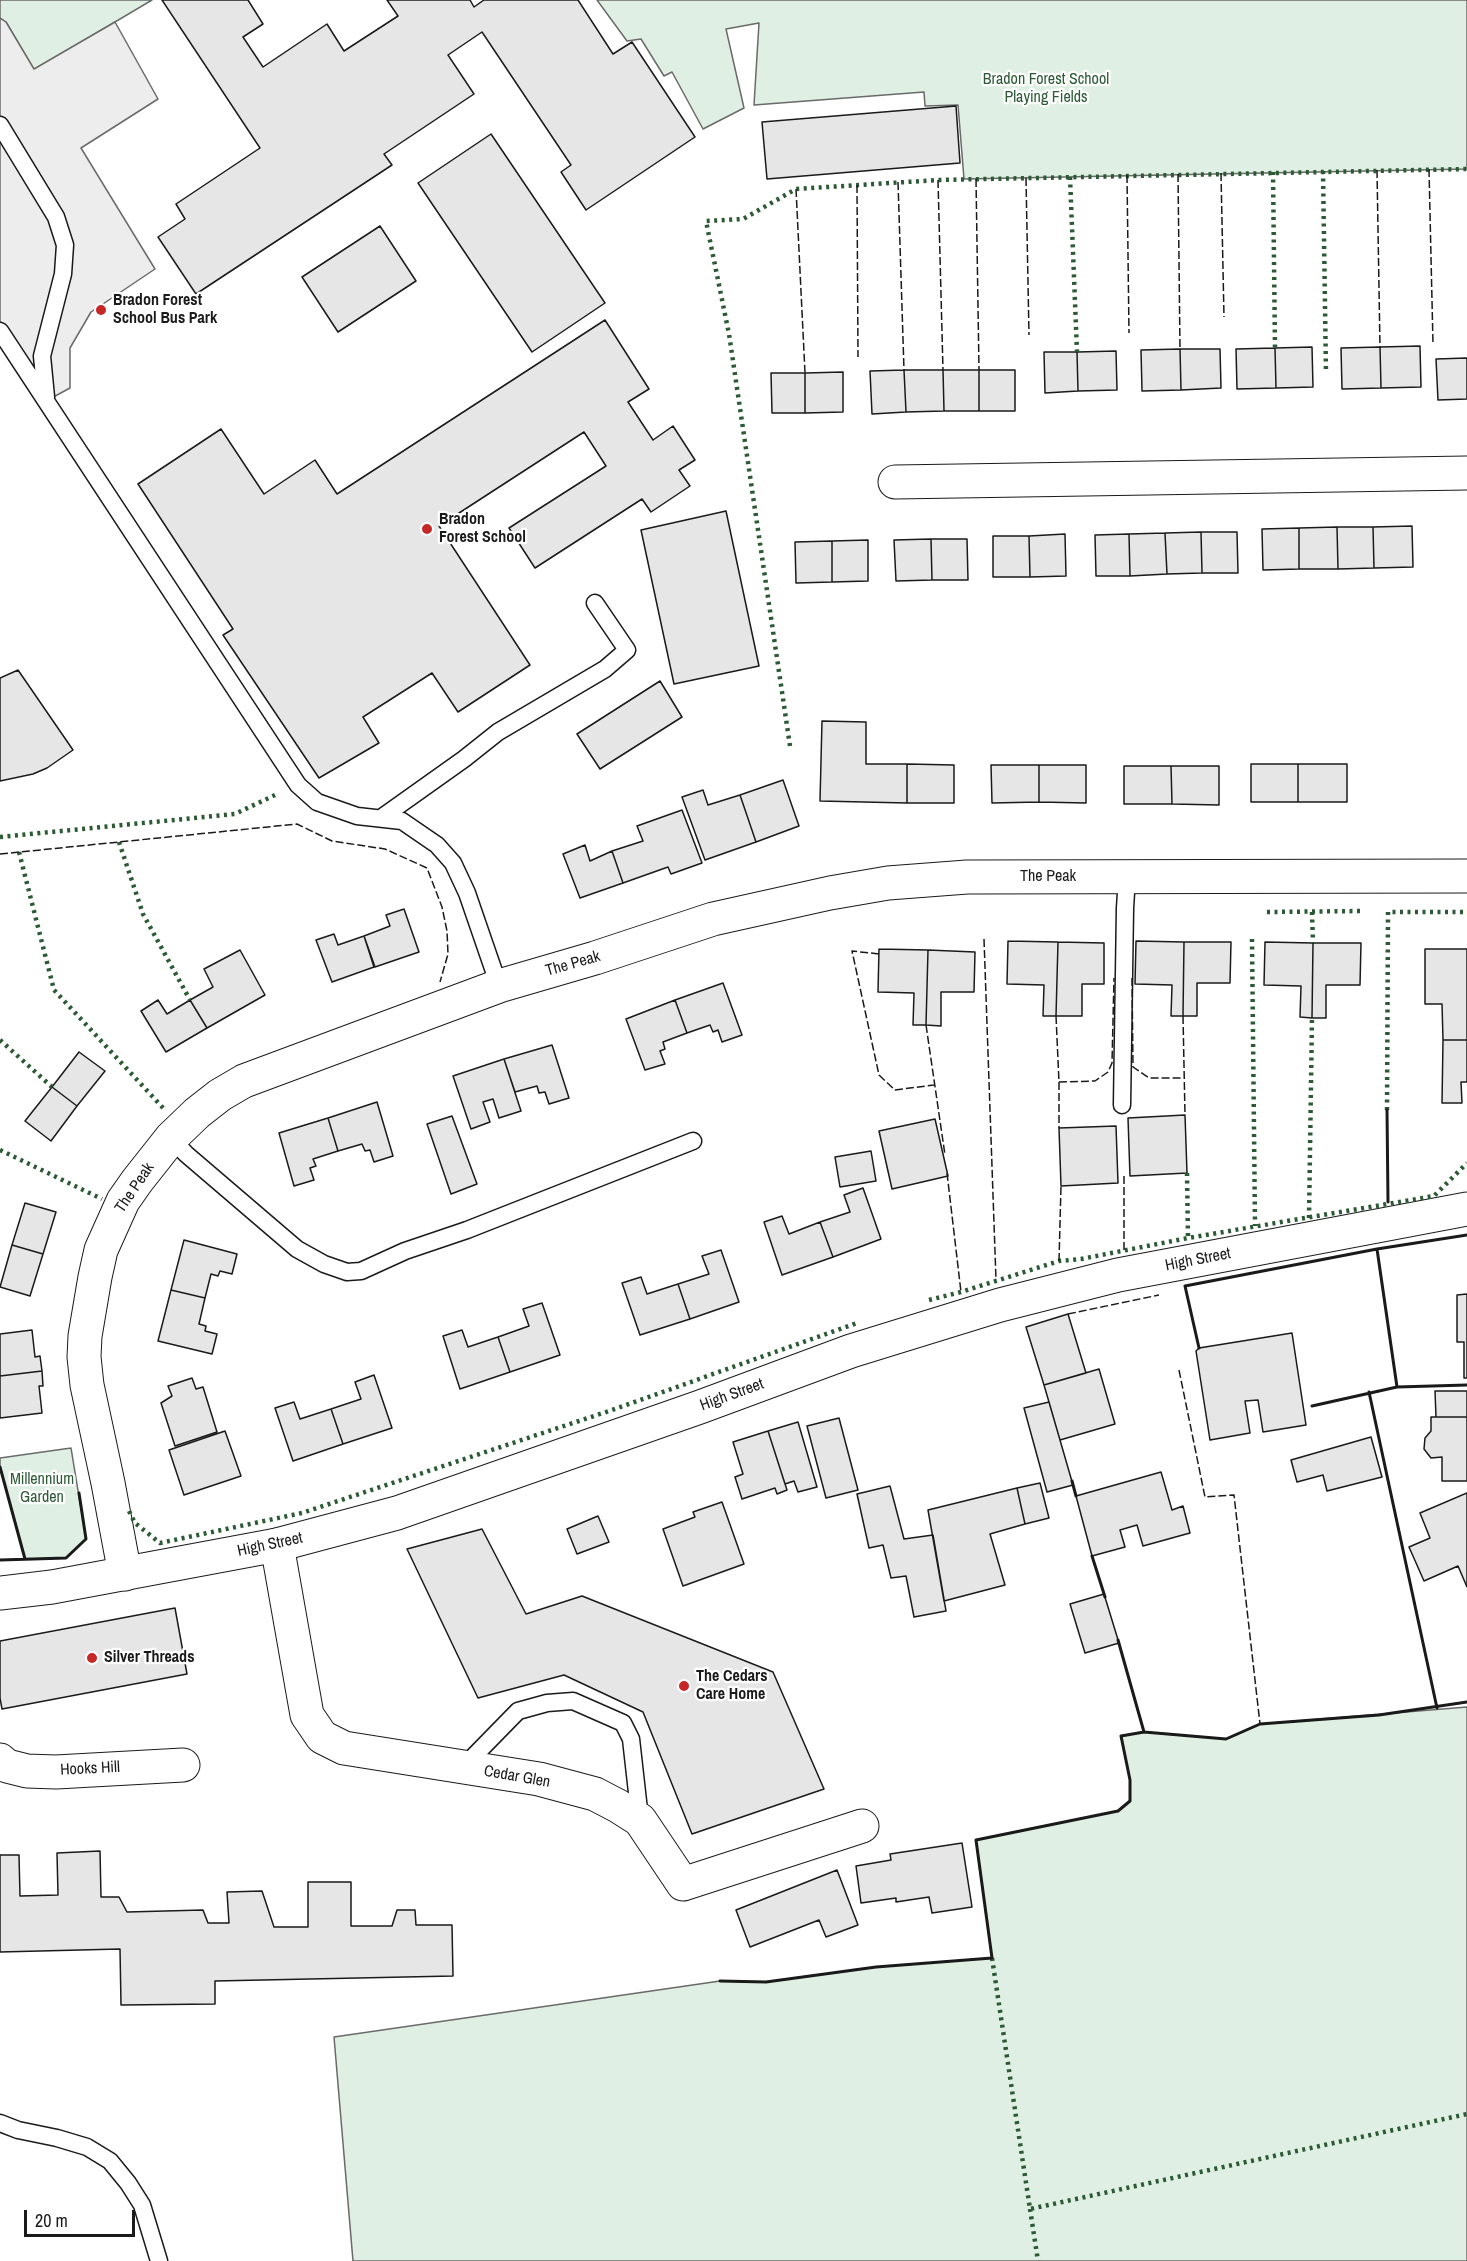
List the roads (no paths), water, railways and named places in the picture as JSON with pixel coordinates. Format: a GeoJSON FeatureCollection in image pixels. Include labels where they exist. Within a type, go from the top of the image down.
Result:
{"type":"FeatureCollection","features":[{"type":"Feature","properties":{"kind":"street"},"geometry":{"type":"LineString","coordinates":[[895,482],[1467,474]]}},
{"type":"Feature","properties":{"kind":"street","name":"The Peak"},"geometry":{"type":"LineString","coordinates":[[125,1574],[87,1385],[85,1336],[101,1250],[123,1201],[171,1138],[205,1107],[244,1081],[499,986],[595,958],[713,919],[888,882],[967,877],[1467,876]]}},
{"type":"Feature","properties":{"kind":"street","name":"High Street"},"geometry":{"type":"LineString","coordinates":[[0,1593],[52,1587],[277,1545],[397,1513],[700,1407],[851,1351],[1000,1305],[1118,1275],[1467,1209]]}},
{"type":"Feature","properties":{"kind":"street","name":"Cedar Glen"},"geometry":{"type":"LineString","coordinates":[[277,1545],[307,1715],[322,1737],[344,1748],[539,1779],[595,1794],[640,1820],[683,1884],[862,1826]]}},
{"type":"Feature","properties":{"kind":"street","name":"Hooks Hill"},"geometry":{"type":"LineString","coordinates":[[0,1760],[7,1766],[37,1771],[183,1765]]}},
{"type":"Feature","properties":{"kind":"lane"},"geometry":{"type":"LineString","coordinates":[[0,125],[56,218],[65,245],[63,274],[42,356],[46,401]]}},
{"type":"Feature","properties":{"kind":"lane"},"geometry":{"type":"LineString","coordinates":[[0,331],[298,785],[317,802],[357,816],[402,821],[437,845],[453,863],[467,893],[499,986]]}},
{"type":"Feature","properties":{"kind":"lane"},"geometry":{"type":"LineString","coordinates":[[381,818],[498,732],[605,669],[627,650],[595,603]]}},
{"type":"Feature","properties":{"kind":"lane"},"geometry":{"type":"LineString","coordinates":[[1122,1105],[1127,877]]}},
{"type":"Feature","properties":{"kind":"lane"},"geometry":{"type":"LineString","coordinates":[[171,1138],[186,1154],[297,1249],[324,1264],[347,1272],[361,1271],[405,1251],[467,1230],[693,1141]]}},
{"type":"Feature","properties":{"kind":"lane"},"geometry":{"type":"LineString","coordinates":[[467,1768],[474,1756],[518,1711],[547,1702],[573,1701],[623,1723],[631,1739],[640,1820]]}},
{"type":"Feature","properties":{"kind":"lane"},"geometry":{"type":"LineString","coordinates":[[0,2123],[87,2148],[110,2162],[128,2183],[142,2205],[159,2261]]}},
{"type":"Feature","properties":{"kind":"place","name":"Bradon Forest School Bus Park"},"geometry":{"type":"Point","coordinates":[101,310]}},
{"type":"Feature","properties":{"kind":"place","name":"Bradon Forest School"},"geometry":{"type":"Point","coordinates":[427,529]}},
{"type":"Feature","properties":{"kind":"place","name":"Silver Threads"},"geometry":{"type":"Point","coordinates":[92,1658]}},
{"type":"Feature","properties":{"kind":"place","name":"The Cedars Care Home"},"geometry":{"type":"Point","coordinates":[684,1686]}},
{"type":"Feature","properties":{"kind":"park label","name":"Bradon Forest School Playing Fields"},"geometry":{"type":"Point","coordinates":[1046,89]}},
{"type":"Feature","properties":{"kind":"park label","name":"Millennium Garden"},"geometry":{"type":"Point","coordinates":[42,1489]}}]}
